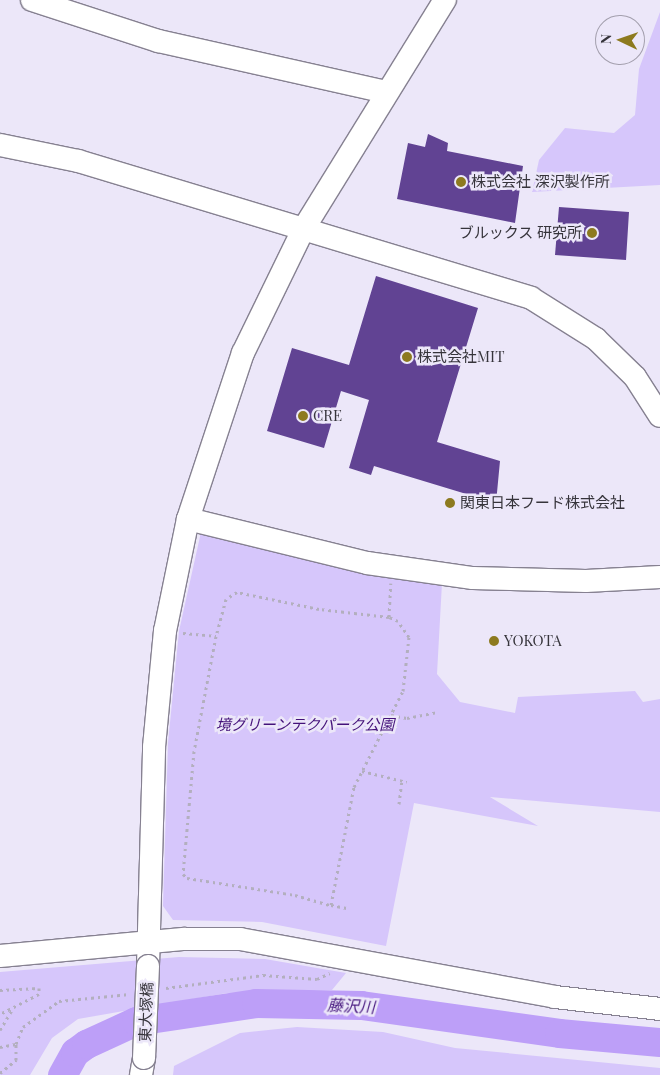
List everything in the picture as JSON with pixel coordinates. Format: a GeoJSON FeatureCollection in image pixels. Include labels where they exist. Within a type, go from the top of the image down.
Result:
{"type":"FeatureCollection","features":[{"type":"Feature","properties":{"kind":"street"},"geometry":{"type":"LineString","coordinates":[[32,0],[158,41],[386,92]]}},
{"type":"Feature","properties":{"kind":"street","name":"東大塚橋"},"geometry":{"type":"LineString","coordinates":[[143,1067],[149,943],[154,747],[165,631],[188,519],[243,353],[304,228],[386,92],[445,0]]}},
{"type":"Feature","properties":{"kind":"street"},"geometry":{"type":"LineString","coordinates":[[0,145],[78,161],[531,298],[596,339],[635,377],[660,416]]}},
{"type":"Feature","properties":{"kind":"street"},"geometry":{"type":"LineString","coordinates":[[188,519],[393,568],[472,578],[586,582],[660,577]]}},
{"type":"Feature","properties":{"kind":"street"},"geometry":{"type":"LineString","coordinates":[[0,956],[149,943],[240,939],[338,954],[555,997],[660,1009]]}},
{"type":"Feature","properties":{"kind":"path"},"geometry":{"type":"LineString","coordinates":[[389,617],[393,568]]}},
{"type":"Feature","properties":{"kind":"path"},"geometry":{"type":"LineString","coordinates":[[331,905],[354,787],[403,691],[410,638],[398,621],[389,617],[319,609],[237,592],[226,599],[216,636],[194,751],[183,874],[331,905],[348,908]]}},
{"type":"Feature","properties":{"kind":"path"},"geometry":{"type":"LineString","coordinates":[[165,631],[216,636]]}},
{"type":"Feature","properties":{"kind":"path"},"geometry":{"type":"LineString","coordinates":[[392,715],[407,718],[438,712]]}},
{"type":"Feature","properties":{"kind":"path"},"geometry":{"type":"LineString","coordinates":[[362,771],[407,782]]}},
{"type":"Feature","properties":{"kind":"path"},"geometry":{"type":"LineString","coordinates":[[399,804],[402,781]]}},
{"type":"Feature","properties":{"kind":"path"},"geometry":{"type":"LineString","coordinates":[[155,990],[263,975],[328,978],[338,954]]}},
{"type":"Feature","properties":{"kind":"path"},"geometry":{"type":"LineString","coordinates":[[0,990],[39,988],[39,994],[0,1014]]}},
{"type":"Feature","properties":{"kind":"path"},"geometry":{"type":"LineString","coordinates":[[0,1073],[16,1060],[16,1044],[23,1027],[59,1001],[136,993]]}},
{"type":"Feature","properties":{"kind":"path"},"geometry":{"type":"LineString","coordinates":[[0,1030],[13,1009]]}},
{"type":"Feature","properties":{"kind":"path"},"geometry":{"type":"LineString","coordinates":[[0,1047],[16,1044]]}},
{"type":"Feature","properties":{"kind":"green space"},"geometry":{"type":"Polygon","coordinates":[[[660,12],[660,185],[532,192],[539,160],[565,128],[614,133],[635,115],[639,69],[640,65],[645,65],[645,53],[660,12]]]}},
{"type":"Feature","properties":{"kind":"green space","name":"境グリーンテクパーク公園"},"geometry":{"type":"Polygon","coordinates":[[[201,532],[442,583],[437,674],[460,702],[515,713],[518,697],[635,691],[643,702],[660,699],[660,812],[490,797],[538,826],[414,803],[386,946],[262,922],[173,920],[163,906],[168,743],[179,631],[201,532]]]}},
{"type":"Feature","properties":{"kind":"green space"},"geometry":{"type":"Polygon","coordinates":[[[179,957],[265,959],[346,973],[332,990],[227,993],[78,1019],[52,1038],[30,1075],[0,1075],[0,972],[179,957]]]}},
{"type":"Feature","properties":{"kind":"green space"},"geometry":{"type":"Polygon","coordinates":[[[297,1027],[383,1032],[455,1048],[660,1068],[660,1075],[173,1075],[174,1066],[240,1033],[297,1027]]]}},
{"type":"Feature","properties":{"kind":"building","name":"株式会社 深沢製作所"},"geometry":{"type":"Polygon","coordinates":[[[428,134],[448,143],[447,151],[523,166],[515,223],[397,199],[408,143],[425,147],[428,134]]]}},
{"type":"Feature","properties":{"kind":"building","name":"ブルックス 研究所"},"geometry":{"type":"Polygon","coordinates":[[[559,207],[629,212],[626,260],[555,255],[559,207]]]}},
{"type":"Feature","properties":{"kind":"building"},"geometry":{"type":"Polygon","coordinates":[[[376,276],[478,308],[437,442],[500,461],[496,503],[374,466],[371,475],[349,468],[369,400],[341,391],[324,448],[267,431],[292,348],[349,365],[376,276]]]}},
{"type":"Feature","properties":{"kind":"waterway","name":"藤沢川"},"geometry":{"type":"LineString","coordinates":[[62,1075],[75,1052],[86,1044],[136,1021],[256,1003],[361,1005],[559,1033],[660,1042]]}},
{"type":"Feature","properties":{"kind":"place","name":"株式会社 深沢製作所"},"geometry":{"type":"Point","coordinates":[461,182]}},
{"type":"Feature","properties":{"kind":"place","name":"ブルックス 研究所"},"geometry":{"type":"Point","coordinates":[592,233]}},
{"type":"Feature","properties":{"kind":"place","name":"株式会社MIT"},"geometry":{"type":"Point","coordinates":[407,357]}},
{"type":"Feature","properties":{"kind":"place","name":"CRE"},"geometry":{"type":"Point","coordinates":[303,416]}},
{"type":"Feature","properties":{"kind":"place","name":"関東日本フード株式会社"},"geometry":{"type":"Point","coordinates":[450,503]}},
{"type":"Feature","properties":{"kind":"place","name":"YOKOTA"},"geometry":{"type":"Point","coordinates":[494,641]}}]}
